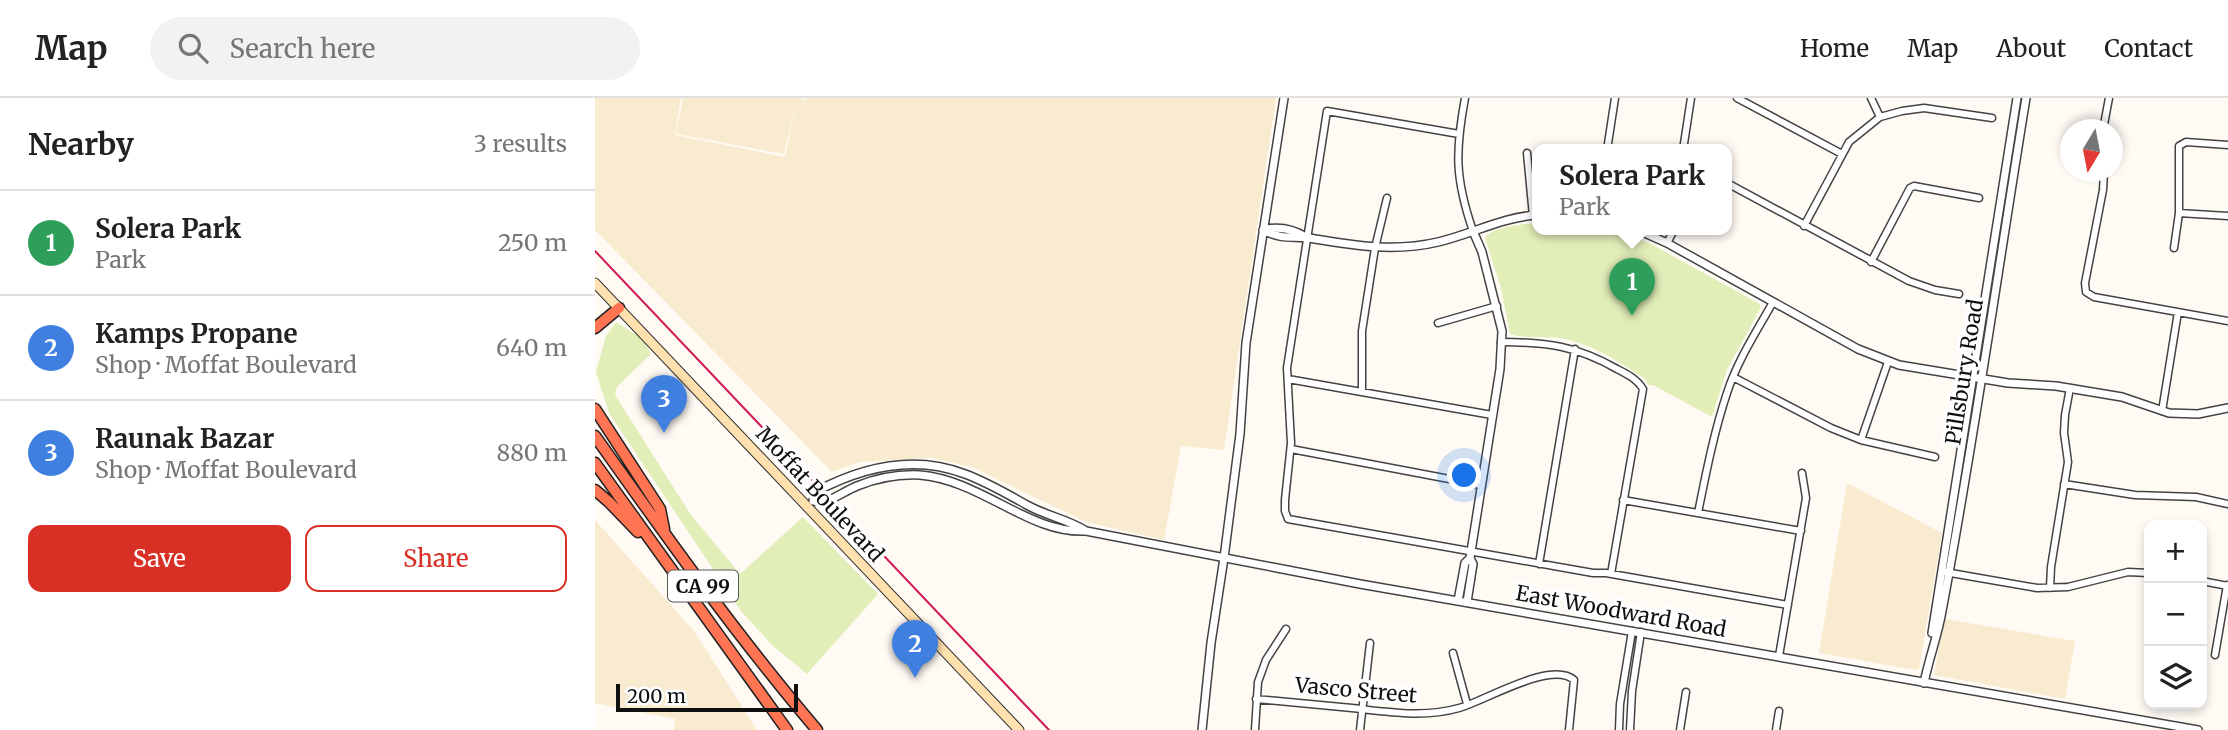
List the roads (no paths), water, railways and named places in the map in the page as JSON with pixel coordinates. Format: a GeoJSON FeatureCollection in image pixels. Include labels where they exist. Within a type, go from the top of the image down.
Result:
{"type":"FeatureCollection","features":[{"type":"Feature","properties":{"kind":"highway"},"geometry":{"type":"LineString","coordinates":[[595,328],[619,308]]}},
{"type":"Feature","properties":{"kind":"highway"},"geometry":{"type":"LineString","coordinates":[[595,409],[660,509],[665,535]]}},
{"type":"Feature","properties":{"kind":"highway","name":"CA 99"},"geometry":{"type":"LineString","coordinates":[[595,436],[748,646],[817,730]]}},
{"type":"Feature","properties":{"kind":"highway","name":"CA 99"},"geometry":{"type":"LineString","coordinates":[[595,463],[787,730]]}},
{"type":"Feature","properties":{"kind":"highway"},"geometry":{"type":"LineString","coordinates":[[595,490],[671,568]]}},
{"type":"Feature","properties":{"kind":"main road","name":"Moffat Boulevard"},"geometry":{"type":"LineString","coordinates":[[595,283],[810,504],[1019,730]]}},
{"type":"Feature","properties":{"kind":"street"},"geometry":{"type":"LineString","coordinates":[[1202,730],[1211,643],[1240,434],[1246,343],[1284,98]]}},
{"type":"Feature","properties":{"kind":"street"},"geometry":{"type":"LineString","coordinates":[[1462,602],[1473,564],[1470,555],[1500,369],[1502,331],[1482,252],[1464,206],[1458,174],[1459,134],[1465,98]]}},
{"type":"Feature","properties":{"kind":"street"},"geometry":{"type":"LineString","coordinates":[[1608,144],[1615,98]]}},
{"type":"Feature","properties":{"kind":"street"},"geometry":{"type":"LineString","coordinates":[[1684,144],[1691,98]]}},
{"type":"Feature","properties":{"kind":"street"},"geometry":{"type":"LineString","coordinates":[[1737,98],[1842,154]]}},
{"type":"Feature","properties":{"kind":"street"},"geometry":{"type":"LineString","coordinates":[[1871,98],[1880,117]]}},
{"type":"Feature","properties":{"kind":"street","name":"Pillsbury Road"},"geometry":{"type":"LineString","coordinates":[[1977,378],[2017,98]]}},
{"type":"Feature","properties":{"kind":"street","name":"Pillsbury Road"},"geometry":{"type":"LineString","coordinates":[[1924,682],[1942,614],[1945,572],[2026,98]]}},
{"type":"Feature","properties":{"kind":"street"},"geometry":{"type":"LineString","coordinates":[[2105,119],[2109,98]]}},
{"type":"Feature","properties":{"kind":"street"},"geometry":{"type":"LineString","coordinates":[[1804,226],[1842,154],[1857,135],[1880,117],[1924,108],[1992,118]]}},
{"type":"Feature","properties":{"kind":"street"},"geometry":{"type":"LineString","coordinates":[[1459,134],[1327,111],[1287,368],[1291,449],[1285,500],[1288,519],[1470,555],[1611,574],[1788,605]]}},
{"type":"Feature","properties":{"kind":"street"},"geometry":{"type":"LineString","coordinates":[[2174,248],[2179,213],[2178,152],[2182,144],[2228,145]]}},
{"type":"Feature","properties":{"kind":"street"},"geometry":{"type":"LineString","coordinates":[[1527,153],[1532,192]]}},
{"type":"Feature","properties":{"kind":"street"},"geometry":{"type":"LineString","coordinates":[[2103,182],[2085,283],[2086,292],[2094,297],[2228,321]]}},
{"type":"Feature","properties":{"kind":"street"},"geometry":{"type":"LineString","coordinates":[[1732,186],[1909,281],[1959,295]]}},
{"type":"Feature","properties":{"kind":"street"},"geometry":{"type":"LineString","coordinates":[[1871,262],[1910,188],[1914,186],[1979,198]]}},
{"type":"Feature","properties":{"kind":"street"},"geometry":{"type":"LineString","coordinates":[[1362,391],[1362,331],[1375,248],[1387,198]]}},
{"type":"Feature","properties":{"kind":"street"},"geometry":{"type":"LineString","coordinates":[[2179,213],[2228,216]]}},
{"type":"Feature","properties":{"kind":"street"},"geometry":{"type":"LineString","coordinates":[[1263,230],[1274,227],[1297,231],[1307,237],[1375,248],[1397,248],[1437,242],[1497,223],[1532,217]]}},
{"type":"Feature","properties":{"kind":"street"},"geometry":{"type":"LineString","coordinates":[[1649,235],[1858,349],[1888,362],[2008,383],[2070,388],[2122,397],[2162,411],[2183,415],[2228,408]]}},
{"type":"Feature","properties":{"kind":"street"},"geometry":{"type":"LineString","coordinates":[[1667,243],[1671,235]]}},
{"type":"Feature","properties":{"kind":"street"},"geometry":{"type":"LineString","coordinates":[[1698,513],[1706,470],[1727,393],[1773,302]]}},
{"type":"Feature","properties":{"kind":"street"},"geometry":{"type":"LineString","coordinates":[[1439,323],[1497,306]]}},
{"type":"Feature","properties":{"kind":"street"},"geometry":{"type":"LineString","coordinates":[[2162,411],[2178,312]]}},
{"type":"Feature","properties":{"kind":"street"},"geometry":{"type":"LineString","coordinates":[[1501,342],[1539,342],[1575,349],[1599,358],[1639,382],[1643,389],[1611,574]]}},
{"type":"Feature","properties":{"kind":"street"},"geometry":{"type":"LineString","coordinates":[[1539,564],[1575,349]]}},
{"type":"Feature","properties":{"kind":"street"},"geometry":{"type":"LineString","coordinates":[[1861,440],[1888,362]]}},
{"type":"Feature","properties":{"kind":"street"},"geometry":{"type":"LineString","coordinates":[[1733,377],[1831,429],[1861,440],[1935,457]]}},
{"type":"Feature","properties":{"kind":"street"},"geometry":{"type":"LineString","coordinates":[[1288,379],[1492,415]]}},
{"type":"Feature","properties":{"kind":"street"},"geometry":{"type":"LineString","coordinates":[[2049,588],[2068,462],[2065,448],[2065,415],[2070,388]]}},
{"type":"Feature","properties":{"kind":"street"},"geometry":{"type":"LineString","coordinates":[[1291,449],[1481,485]]}},
{"type":"Feature","properties":{"kind":"street","name":"East Woodward Road"},"geometry":{"type":"LineString","coordinates":[[810,504],[815,492],[856,472],[921,464],[962,472],[1030,507],[1074,523],[1086,531]]}},
{"type":"Feature","properties":{"kind":"street"},"geometry":{"type":"LineString","coordinates":[[1779,656],[1806,498],[1802,473]]}},
{"type":"Feature","properties":{"kind":"street","name":"East Woodward Road"},"geometry":{"type":"LineString","coordinates":[[810,504],[824,502],[840,492],[876,479],[920,475],[960,484],[1048,526],[1070,532],[1086,531],[1462,602],[1924,682],[2150,726],[2198,730]]}},
{"type":"Feature","properties":{"kind":"street"},"geometry":{"type":"LineString","coordinates":[[2064,484],[2135,495],[2196,497],[2228,504]]}},
{"type":"Feature","properties":{"kind":"street"},"geometry":{"type":"LineString","coordinates":[[1623,500],[1801,531]]}},
{"type":"Feature","properties":{"kind":"street"},"geometry":{"type":"LineString","coordinates":[[1945,572],[2037,588],[2085,583],[2115,574],[2144,573]]}},
{"type":"Feature","properties":{"kind":"street"},"geometry":{"type":"LineString","coordinates":[[2207,582],[2227,586],[2215,655]]}},
{"type":"Feature","properties":{"kind":"street"},"geometry":{"type":"LineString","coordinates":[[1255,730],[1258,682],[1266,660],[1286,629]]}},
{"type":"Feature","properties":{"kind":"street"},"geometry":{"type":"LineString","coordinates":[[1619,730],[1621,697],[1632,631]]}},
{"type":"Feature","properties":{"kind":"street"},"geometry":{"type":"LineString","coordinates":[[1630,730],[1632,691],[1641,632]]}},
{"type":"Feature","properties":{"kind":"street"},"geometry":{"type":"LineString","coordinates":[[1360,730],[1370,642]]}},
{"type":"Feature","properties":{"kind":"street"},"geometry":{"type":"LineString","coordinates":[[1453,653],[1467,704]]}},
{"type":"Feature","properties":{"kind":"street","name":"Vasco Street"},"geometry":{"type":"LineString","coordinates":[[1256,699],[1427,714],[1467,704],[1551,674],[1561,674],[1574,680],[1569,730]]}},
{"type":"Feature","properties":{"kind":"street"},"geometry":{"type":"LineString","coordinates":[[1680,730],[1686,692]]}},
{"type":"Feature","properties":{"kind":"street"},"geometry":{"type":"LineString","coordinates":[[1776,730],[1779,711]]}},
{"type":"Feature","properties":{"kind":"railway"},"geometry":{"type":"LineString","coordinates":[[595,251],[1049,730]]}},
{"type":"Feature","properties":{"kind":"place","name":"Solera Park"},"geometry":{"type":"Point","coordinates":[1632,316]}},
{"type":"Feature","properties":{"kind":"place","name":"Raunak Bazar"},"geometry":{"type":"Point","coordinates":[664,433]}},
{"type":"Feature","properties":{"kind":"place","name":"Kamps Propane"},"geometry":{"type":"Point","coordinates":[915,678]}}]}
